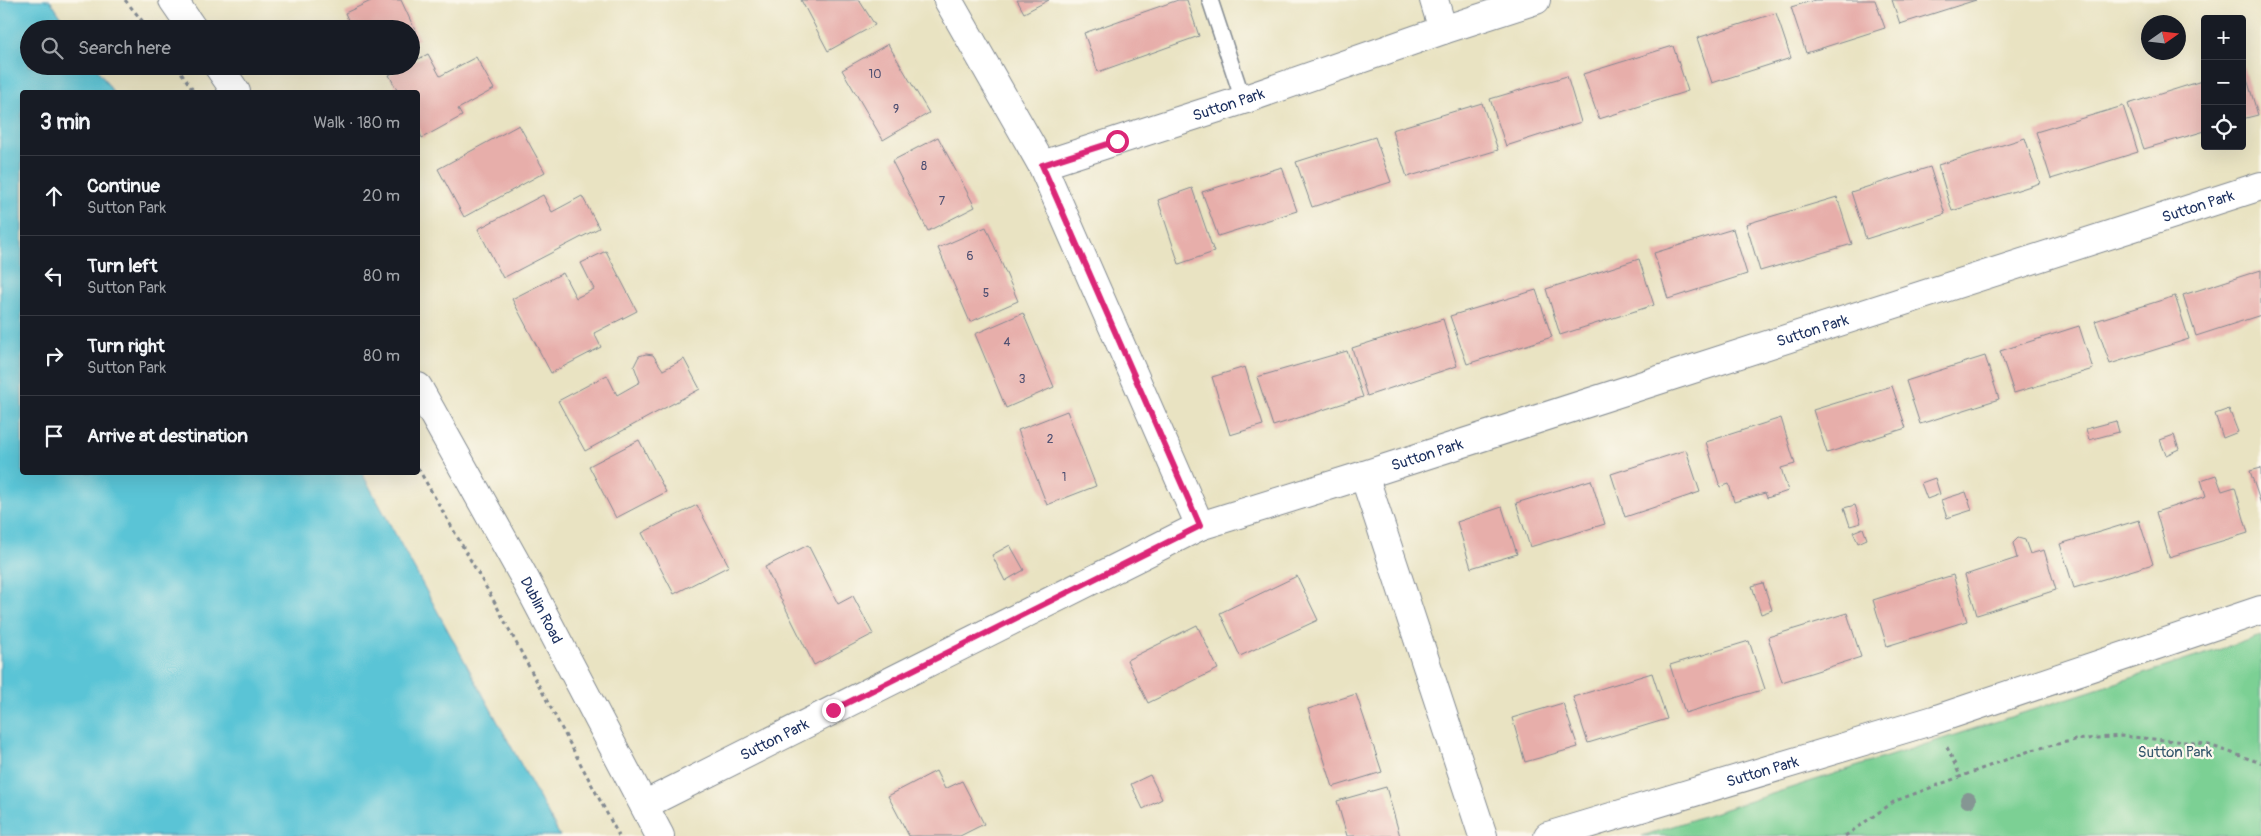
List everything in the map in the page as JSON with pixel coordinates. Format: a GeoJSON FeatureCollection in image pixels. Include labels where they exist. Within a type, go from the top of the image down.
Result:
{"type":"FeatureCollection","features":[{"type":"Feature","properties":{"kind":"street"},"geometry":{"type":"LineString","coordinates":[[173,0],[187,20]]}},
{"type":"Feature","properties":{"kind":"street"},"geometry":{"type":"LineString","coordinates":[[948,0],[1042,165],[1200,526]]}},
{"type":"Feature","properties":{"kind":"street"},"geometry":{"type":"LineString","coordinates":[[1434,0],[1443,30]]}},
{"type":"Feature","properties":{"kind":"street","name":"Sutton Park"},"geometry":{"type":"LineString","coordinates":[[1042,165],[1243,100],[1443,30],[1536,0]]}},
{"type":"Feature","properties":{"kind":"street"},"geometry":{"type":"LineString","coordinates":[[224,75],[235,90]]}},
{"type":"Feature","properties":{"kind":"street","name":"Sutton Park"},"geometry":{"type":"LineString","coordinates":[[644,805],[1200,526],[2261,186]]}},
{"type":"Feature","properties":{"kind":"street","name":"Dublin Road"},"geometry":{"type":"LineString","coordinates":[[420,390],[524,577],[660,836]]}},
{"type":"Feature","properties":{"kind":"street"},"geometry":{"type":"LineString","coordinates":[[1364,475],[1483,836]]}},
{"type":"Feature","properties":{"kind":"street","name":"Sutton Park"},"geometry":{"type":"LineString","coordinates":[[1548,836],[1934,720],[2261,610]]}},
{"type":"Feature","properties":{"kind":"lane"},"geometry":{"type":"LineString","coordinates":[[1210,0],[1243,100]]}},
{"type":"Feature","properties":{"kind":"path"},"geometry":{"type":"LineString","coordinates":[[125,0],[142,20]]}},
{"type":"Feature","properties":{"kind":"path"},"geometry":{"type":"LineString","coordinates":[[183,75],[193,90]]}},
{"type":"Feature","properties":{"kind":"path"},"geometry":{"type":"LineString","coordinates":[[420,472],[495,604],[619,836]]}},
{"type":"Feature","properties":{"kind":"path"},"geometry":{"type":"LineString","coordinates":[[1845,836],[1895,801],[2032,750],[2075,740],[2120,736],[2206,744],[2261,763]]}},
{"type":"Feature","properties":{"kind":"green space","name":"Sutton Park"},"geometry":{"type":"Polygon","coordinates":[[[2261,636],[2261,836],[1642,836],[2261,636]]]}},
{"type":"Feature","properties":{"kind":"water"},"geometry":{"type":"Polygon","coordinates":[[[0,0],[50,0],[63,20],[20,20],[20,75],[101,75],[112,90],[20,90],[20,475],[363,475],[560,836],[0,836],[0,0]]]}},
{"type":"Feature","properties":{"kind":"building"},"geometry":{"type":"Polygon","coordinates":[[[373,0],[401,0],[410,20],[348,20],[345,13],[373,0]]]}},
{"type":"Feature","properties":{"kind":"building"},"geometry":{"type":"Polygon","coordinates":[[[801,0],[859,0],[875,25],[828,51],[801,0]]]}},
{"type":"Feature","properties":{"kind":"building"},"geometry":{"type":"Polygon","coordinates":[[[1017,0],[1049,0],[1024,13],[1017,0]]]}},
{"type":"Feature","properties":{"kind":"building"},"geometry":{"type":"Polygon","coordinates":[[[1178,0],[1187,0],[1199,36],[1098,72],[1084,33],[1178,0]]]}},
{"type":"Feature","properties":{"kind":"building"},"geometry":{"type":"Polygon","coordinates":[[[1815,0],[1875,0],[1885,28],[1806,53],[1791,7],[1815,0]]]}},
{"type":"Feature","properties":{"kind":"building"},"geometry":{"type":"Polygon","coordinates":[[[1892,0],[1976,0],[1900,24],[1892,0]]]}},
{"type":"Feature","properties":{"kind":"building"},"geometry":{"type":"Polygon","coordinates":[[[1776,13],[1791,58],[1712,83],[1697,38],[1776,13]]]}},
{"type":"Feature","properties":{"kind":"building"},"geometry":{"type":"Polygon","coordinates":[[[888,44],[929,113],[883,140],[842,70],[888,44]]]}},
{"type":"Feature","properties":{"kind":"building"},"geometry":{"type":"Polygon","coordinates":[[[1673,46],[1688,91],[1599,119],[1583,74],[1673,46]]]}},
{"type":"Feature","properties":{"kind":"building"},"geometry":{"type":"Polygon","coordinates":[[[428,54],[440,76],[476,57],[494,89],[458,109],[462,116],[422,138],[420,133],[420,90],[397,90],[389,75],[420,75],[420,58],[428,54]]]}},
{"type":"Feature","properties":{"kind":"building"},"geometry":{"type":"Polygon","coordinates":[[[1567,76],[1581,122],[1506,146],[1490,99],[1567,76]]]}},
{"type":"Feature","properties":{"kind":"building"},"geometry":{"type":"Polygon","coordinates":[[[2246,76],[2258,115],[2246,118],[2246,76]]]}},
{"type":"Feature","properties":{"kind":"building"},"geometry":{"type":"Polygon","coordinates":[[[2201,81],[2201,132],[2144,149],[2128,104],[2201,81]]]}},
{"type":"Feature","properties":{"kind":"building"},"geometry":{"type":"Polygon","coordinates":[[[1482,103],[1498,150],[1407,177],[1392,130],[1482,103]]]}},
{"type":"Feature","properties":{"kind":"building"},"geometry":{"type":"Polygon","coordinates":[[[2123,106],[2138,152],[2051,179],[2036,132],[2123,106]]]}},
{"type":"Feature","properties":{"kind":"building"},"geometry":{"type":"Polygon","coordinates":[[[519,125],[545,172],[464,217],[438,169],[519,125]]]}},
{"type":"Feature","properties":{"kind":"building"},"geometry":{"type":"Polygon","coordinates":[[[938,137],[975,207],[928,231],[892,161],[938,137]]]}},
{"type":"Feature","properties":{"kind":"building"},"geometry":{"type":"Polygon","coordinates":[[[1375,137],[1391,182],[1312,207],[1296,162],[1375,137]]]}},
{"type":"Feature","properties":{"kind":"building"},"geometry":{"type":"Polygon","coordinates":[[[2025,138],[2040,183],[1952,211],[1938,165],[2025,138]]]}},
{"type":"Feature","properties":{"kind":"building"},"geometry":{"type":"Polygon","coordinates":[[[1282,167],[1297,211],[1218,236],[1202,192],[1282,167]]]}},
{"type":"Feature","properties":{"kind":"building"},"geometry":{"type":"Polygon","coordinates":[[[1930,167],[1945,214],[1866,239],[1851,192],[1930,167]]]}},
{"type":"Feature","properties":{"kind":"building"},"geometry":{"type":"Polygon","coordinates":[[[1192,188],[1214,252],[1179,264],[1158,200],[1192,188]]]}},
{"type":"Feature","properties":{"kind":"building"},"geometry":{"type":"Polygon","coordinates":[[[543,195],[552,212],[582,196],[599,228],[503,278],[478,229],[543,195]]]}},
{"type":"Feature","properties":{"kind":"building"},"geometry":{"type":"Polygon","coordinates":[[[1837,197],[1852,244],[1760,271],[1746,224],[1837,197]]]}},
{"type":"Feature","properties":{"kind":"building"},"geometry":{"type":"Polygon","coordinates":[[[986,227],[1018,301],[970,322],[938,248],[986,227]]]}},
{"type":"Feature","properties":{"kind":"building"},"geometry":{"type":"Polygon","coordinates":[[[1733,229],[1747,274],[1668,299],[1654,253],[1733,229]]]}},
{"type":"Feature","properties":{"kind":"building"},"geometry":{"type":"Polygon","coordinates":[[[606,251],[637,311],[594,333],[601,347],[551,373],[512,299],[563,273],[576,298],[594,289],[581,263],[606,251]]]}},
{"type":"Feature","properties":{"kind":"building"},"geometry":{"type":"Polygon","coordinates":[[[1639,259],[1654,305],[1560,335],[1546,289],[1639,259]]]}},
{"type":"Feature","properties":{"kind":"building"},"geometry":{"type":"Polygon","coordinates":[[[2261,270],[2261,315],[2196,336],[2183,295],[2261,270]]]}},
{"type":"Feature","properties":{"kind":"building"},"geometry":{"type":"Polygon","coordinates":[[[1536,290],[1552,337],[1467,364],[1450,316],[1536,290]]]}},
{"type":"Feature","properties":{"kind":"building"},"geometry":{"type":"Polygon","coordinates":[[[2175,296],[2189,339],[2110,364],[2095,321],[2175,296]]]}},
{"type":"Feature","properties":{"kind":"building"},"geometry":{"type":"Polygon","coordinates":[[[1023,313],[1054,387],[1006,408],[975,334],[1023,313]]]}},
{"type":"Feature","properties":{"kind":"building"},"geometry":{"type":"Polygon","coordinates":[[[1443,319],[1457,366],[1367,396],[1352,348],[1443,319]]]}},
{"type":"Feature","properties":{"kind":"building"},"geometry":{"type":"Polygon","coordinates":[[[2079,326],[2093,369],[2014,393],[2000,351],[2079,326]]]}},
{"type":"Feature","properties":{"kind":"building"},"geometry":{"type":"Polygon","coordinates":[[[1347,351],[1363,397],[1273,426],[1257,377],[1347,351]]]}},
{"type":"Feature","properties":{"kind":"building"},"geometry":{"type":"Polygon","coordinates":[[[653,355],[663,370],[684,359],[700,389],[585,451],[558,401],[607,375],[617,395],[640,382],[634,366],[639,356],[653,355]]]}},
{"type":"Feature","properties":{"kind":"building"},"geometry":{"type":"Polygon","coordinates":[[[1985,356],[1999,399],[1920,424],[1906,381],[1985,356]]]}},
{"type":"Feature","properties":{"kind":"building"},"geometry":{"type":"Polygon","coordinates":[[[1245,367],[1263,425],[1230,435],[1212,377],[1245,367]]]}},
{"type":"Feature","properties":{"kind":"building"},"geometry":{"type":"Polygon","coordinates":[[[1892,386],[1906,428],[1827,453],[1813,410],[1892,386]]]}},
{"type":"Feature","properties":{"kind":"building"},"geometry":{"type":"Polygon","coordinates":[[[2229,409],[2238,432],[2223,438],[2215,414],[2229,409]]]}},
{"type":"Feature","properties":{"kind":"building"},"geometry":{"type":"Polygon","coordinates":[[[1067,411],[1096,486],[1047,505],[1018,430],[1067,411]]]}},
{"type":"Feature","properties":{"kind":"building"},"geometry":{"type":"Polygon","coordinates":[[[1781,418],[1795,464],[1781,468],[1788,491],[1767,498],[1765,493],[1734,502],[1729,484],[1720,487],[1706,442],[1781,418]]]}},
{"type":"Feature","properties":{"kind":"building"},"geometry":{"type":"Polygon","coordinates":[[[2116,421],[2119,432],[2089,440],[2086,429],[2116,421]]]}},
{"type":"Feature","properties":{"kind":"building"},"geometry":{"type":"Polygon","coordinates":[[[2174,435],[2179,449],[2166,455],[2160,440],[2174,435]]]}},
{"type":"Feature","properties":{"kind":"building"},"geometry":{"type":"Polygon","coordinates":[[[639,440],[666,492],[616,518],[589,466],[639,440]]]}},
{"type":"Feature","properties":{"kind":"building"},"geometry":{"type":"Polygon","coordinates":[[[1686,450],[1700,492],[1625,517],[1611,474],[1686,450]]]}},
{"type":"Feature","properties":{"kind":"building"},"geometry":{"type":"Polygon","coordinates":[[[2261,468],[2261,504],[2250,471],[2261,468]]]}},
{"type":"Feature","properties":{"kind":"building"},"geometry":{"type":"Polygon","coordinates":[[[2216,475],[2222,491],[2235,487],[2248,533],[2169,557],[2156,512],[2206,496],[2201,480],[2216,475]]]}},
{"type":"Feature","properties":{"kind":"building"},"geometry":{"type":"Polygon","coordinates":[[[1935,478],[1940,494],[1927,499],[1921,483],[1935,478]]]}},
{"type":"Feature","properties":{"kind":"building"},"geometry":{"type":"Polygon","coordinates":[[[1591,480],[1605,524],[1530,547],[1516,503],[1591,480]]]}},
{"type":"Feature","properties":{"kind":"building"},"geometry":{"type":"Polygon","coordinates":[[[1966,492],[1972,510],[1947,518],[1941,500],[1966,492]]]}},
{"type":"Feature","properties":{"kind":"building"},"geometry":{"type":"Polygon","coordinates":[[[697,505],[729,566],[674,594],[642,533],[697,505]]]}},
{"type":"Feature","properties":{"kind":"building"},"geometry":{"type":"Polygon","coordinates":[[[1855,505],[1861,523],[1850,526],[1844,508],[1855,505]]]}},
{"type":"Feature","properties":{"kind":"building"},"geometry":{"type":"Polygon","coordinates":[[[1502,507],[1517,554],[1471,568],[1457,522],[1502,507]]]}},
{"type":"Feature","properties":{"kind":"building"},"geometry":{"type":"Polygon","coordinates":[[[2139,520],[2153,564],[2074,588],[2060,544],[2139,520]]]}},
{"type":"Feature","properties":{"kind":"building"},"geometry":{"type":"Polygon","coordinates":[[[1863,528],[1867,539],[1858,543],[1853,532],[1863,528]]]}},
{"type":"Feature","properties":{"kind":"building"},"geometry":{"type":"Polygon","coordinates":[[[2018,538],[2025,540],[2030,554],[2044,550],[2056,590],[1977,615],[1965,575],[2017,558],[2013,543],[2018,538]]]}},
{"type":"Feature","properties":{"kind":"building"},"geometry":{"type":"Polygon","coordinates":[[[808,545],[838,604],[853,596],[873,634],[814,665],[765,567],[808,545]]]}},
{"type":"Feature","properties":{"kind":"building"},"geometry":{"type":"Polygon","coordinates":[[[1010,545],[1024,570],[1005,581],[992,555],[1010,545]]]}},
{"type":"Feature","properties":{"kind":"building"},"geometry":{"type":"Polygon","coordinates":[[[1953,575],[1967,621],[1887,646],[1873,600],[1953,575]]]}},
{"type":"Feature","properties":{"kind":"building"},"geometry":{"type":"Polygon","coordinates":[[[1297,576],[1318,620],[1240,656],[1220,613],[1297,576]]]}},
{"type":"Feature","properties":{"kind":"building"},"geometry":{"type":"Polygon","coordinates":[[[1763,583],[1772,610],[1761,614],[1752,586],[1763,583]]]}},
{"type":"Feature","properties":{"kind":"building"},"geometry":{"type":"Polygon","coordinates":[[[1847,613],[1861,657],[1782,682],[1768,637],[1847,613]]]}},
{"type":"Feature","properties":{"kind":"building"},"geometry":{"type":"Polygon","coordinates":[[[1197,625],[1218,669],[1148,703],[1127,660],[1197,625]]]}},
{"type":"Feature","properties":{"kind":"building"},"geometry":{"type":"Polygon","coordinates":[[[1749,641],[1765,689],[1685,713],[1670,665],[1749,641]]]}},
{"type":"Feature","properties":{"kind":"building"},"geometry":{"type":"Polygon","coordinates":[[[1652,673],[1667,719],[1588,743],[1573,697],[1652,673]]]}},
{"type":"Feature","properties":{"kind":"building"},"geometry":{"type":"Polygon","coordinates":[[[1356,694],[1382,772],[1333,787],[1308,709],[1356,694]]]}},
{"type":"Feature","properties":{"kind":"building"},"geometry":{"type":"Polygon","coordinates":[[[1563,703],[1578,747],[1525,762],[1512,718],[1563,703]]]}},
{"type":"Feature","properties":{"kind":"building"},"geometry":{"type":"Polygon","coordinates":[[[936,771],[945,789],[962,781],[984,824],[960,836],[909,836],[888,796],[936,771]]]}},
{"type":"Feature","properties":{"kind":"building"},"geometry":{"type":"Polygon","coordinates":[[[1150,775],[1162,799],[1143,809],[1131,784],[1150,775]]]}},
{"type":"Feature","properties":{"kind":"building"},"geometry":{"type":"Polygon","coordinates":[[[1386,787],[1400,836],[1347,836],[1337,801],[1386,787]]]}},
{"type":"Feature","properties":{"kind":"route"},"geometry":{"type":"LineString","coordinates":[[833,710],[1200,526],[1042,165],[1117,141]]}}]}
